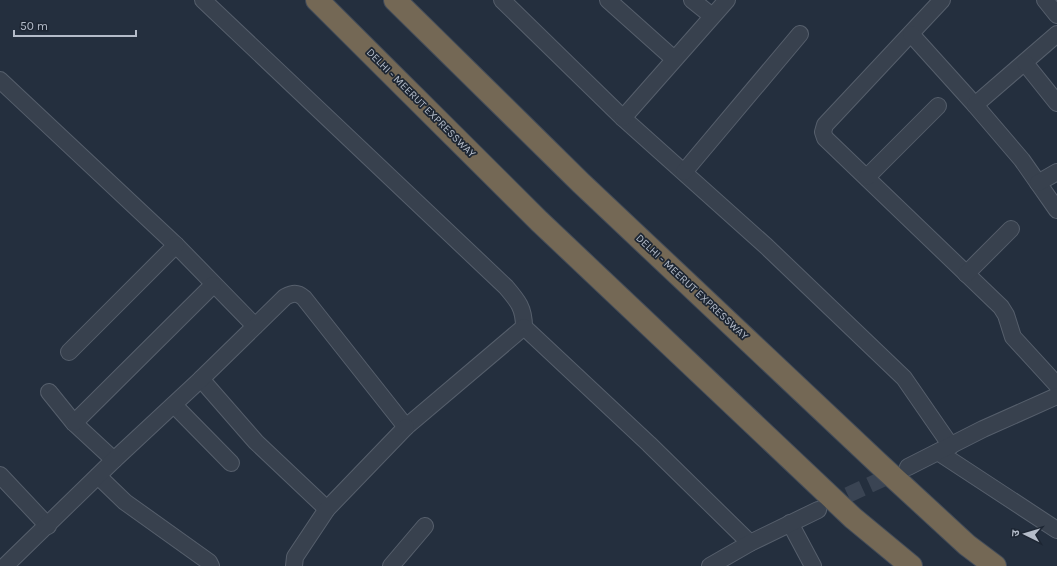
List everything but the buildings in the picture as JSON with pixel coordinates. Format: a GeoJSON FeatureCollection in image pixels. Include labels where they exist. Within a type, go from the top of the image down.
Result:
{"type":"FeatureCollection","features":[{"type":"Feature","properties":{"kind":"highway","name":"DELHI - MEERUT EXPRESSWAY"},"geometry":{"type":"LineString","coordinates":[[317,0],[539,221],[853,518],[911,566]]}},
{"type":"Feature","properties":{"kind":"highway","name":"DELHI - MEERUT EXPRESSWAY"},"geometry":{"type":"LineString","coordinates":[[395,0],[581,183],[878,463],[967,545],[995,566]]}},
{"type":"Feature","properties":{"kind":"street"},"geometry":{"type":"LineString","coordinates":[[203,0],[506,287],[518,301],[524,314],[524,328],[649,444],[750,543]]}},
{"type":"Feature","properties":{"kind":"street"},"geometry":{"type":"LineString","coordinates":[[502,0],[623,118],[766,246],[904,378],[945,449],[1057,530]]}},
{"type":"Feature","properties":{"kind":"street"},"geometry":{"type":"LineString","coordinates":[[608,0],[674,59]]}},
{"type":"Feature","properties":{"kind":"street"},"geometry":{"type":"LineString","coordinates":[[692,0],[712,16]]}},
{"type":"Feature","properties":{"kind":"street"},"geometry":{"type":"LineString","coordinates":[[623,118],[727,0]]}},
{"type":"Feature","properties":{"kind":"street"},"geometry":{"type":"LineString","coordinates":[[942,0],[824,125],[823,132],[825,138],[1000,307],[1006,315],[1013,337],[1057,385]]}},
{"type":"Feature","properties":{"kind":"street"},"geometry":{"type":"LineString","coordinates":[[1045,0],[1057,15]]}},
{"type":"Feature","properties":{"kind":"street"},"geometry":{"type":"LineString","coordinates":[[684,172],[800,34]]}},
{"type":"Feature","properties":{"kind":"street"},"geometry":{"type":"LineString","coordinates":[[911,34],[976,105],[1022,160],[1057,210]]}},
{"type":"Feature","properties":{"kind":"street"},"geometry":{"type":"LineString","coordinates":[[976,105],[1057,34]]}},
{"type":"Feature","properties":{"kind":"street"},"geometry":{"type":"LineString","coordinates":[[1025,63],[1057,103]]}},
{"type":"Feature","properties":{"kind":"street"},"geometry":{"type":"LineString","coordinates":[[0,80],[176,245],[213,285],[255,326]]}},
{"type":"Feature","properties":{"kind":"street"},"geometry":{"type":"LineString","coordinates":[[866,177],[938,106]]}},
{"type":"Feature","properties":{"kind":"street"},"geometry":{"type":"LineString","coordinates":[[1038,183],[1057,172]]}},
{"type":"Feature","properties":{"kind":"street"},"geometry":{"type":"LineString","coordinates":[[966,274],[1011,229]]}},
{"type":"Feature","properties":{"kind":"street"},"geometry":{"type":"LineString","coordinates":[[69,352],[176,245]]}},
{"type":"Feature","properties":{"kind":"street"},"geometry":{"type":"LineString","coordinates":[[74,423],[213,285]]}},
{"type":"Feature","properties":{"kind":"street"},"geometry":{"type":"LineString","coordinates":[[5,566],[48,526],[114,460],[201,379],[285,296],[292,293],[299,294],[304,298],[406,427]]}},
{"type":"Feature","properties":{"kind":"street"},"geometry":{"type":"LineString","coordinates":[[294,566],[295,557],[327,508],[406,427],[524,328]]}},
{"type":"Feature","properties":{"kind":"street"},"geometry":{"type":"LineString","coordinates":[[201,379],[256,442],[327,508]]}},
{"type":"Feature","properties":{"kind":"street"},"geometry":{"type":"LineString","coordinates":[[49,392],[74,423],[114,460]]}},
{"type":"Feature","properties":{"kind":"street"},"geometry":{"type":"LineString","coordinates":[[908,467],[983,429],[1057,396]]}},
{"type":"Feature","properties":{"kind":"street"},"geometry":{"type":"LineString","coordinates":[[174,405],[231,463]]}},
{"type":"Feature","properties":{"kind":"street"},"geometry":{"type":"LineString","coordinates":[[0,475],[48,526]]}},
{"type":"Feature","properties":{"kind":"street"},"geometry":{"type":"LineString","coordinates":[[98,476],[125,502],[197,553],[212,566]]}},
{"type":"Feature","properties":{"kind":"street"},"geometry":{"type":"LineString","coordinates":[[710,566],[727,562],[750,543],[818,510]]}},
{"type":"Feature","properties":{"kind":"street"},"geometry":{"type":"LineString","coordinates":[[790,523],[813,566]]}},
{"type":"Feature","properties":{"kind":"street"},"geometry":{"type":"LineString","coordinates":[[391,566],[425,526]]}},
{"type":"Feature","properties":{"kind":"tunnel"},"geometry":{"type":"LineString","coordinates":[[826,505],[900,471]]}}]}
